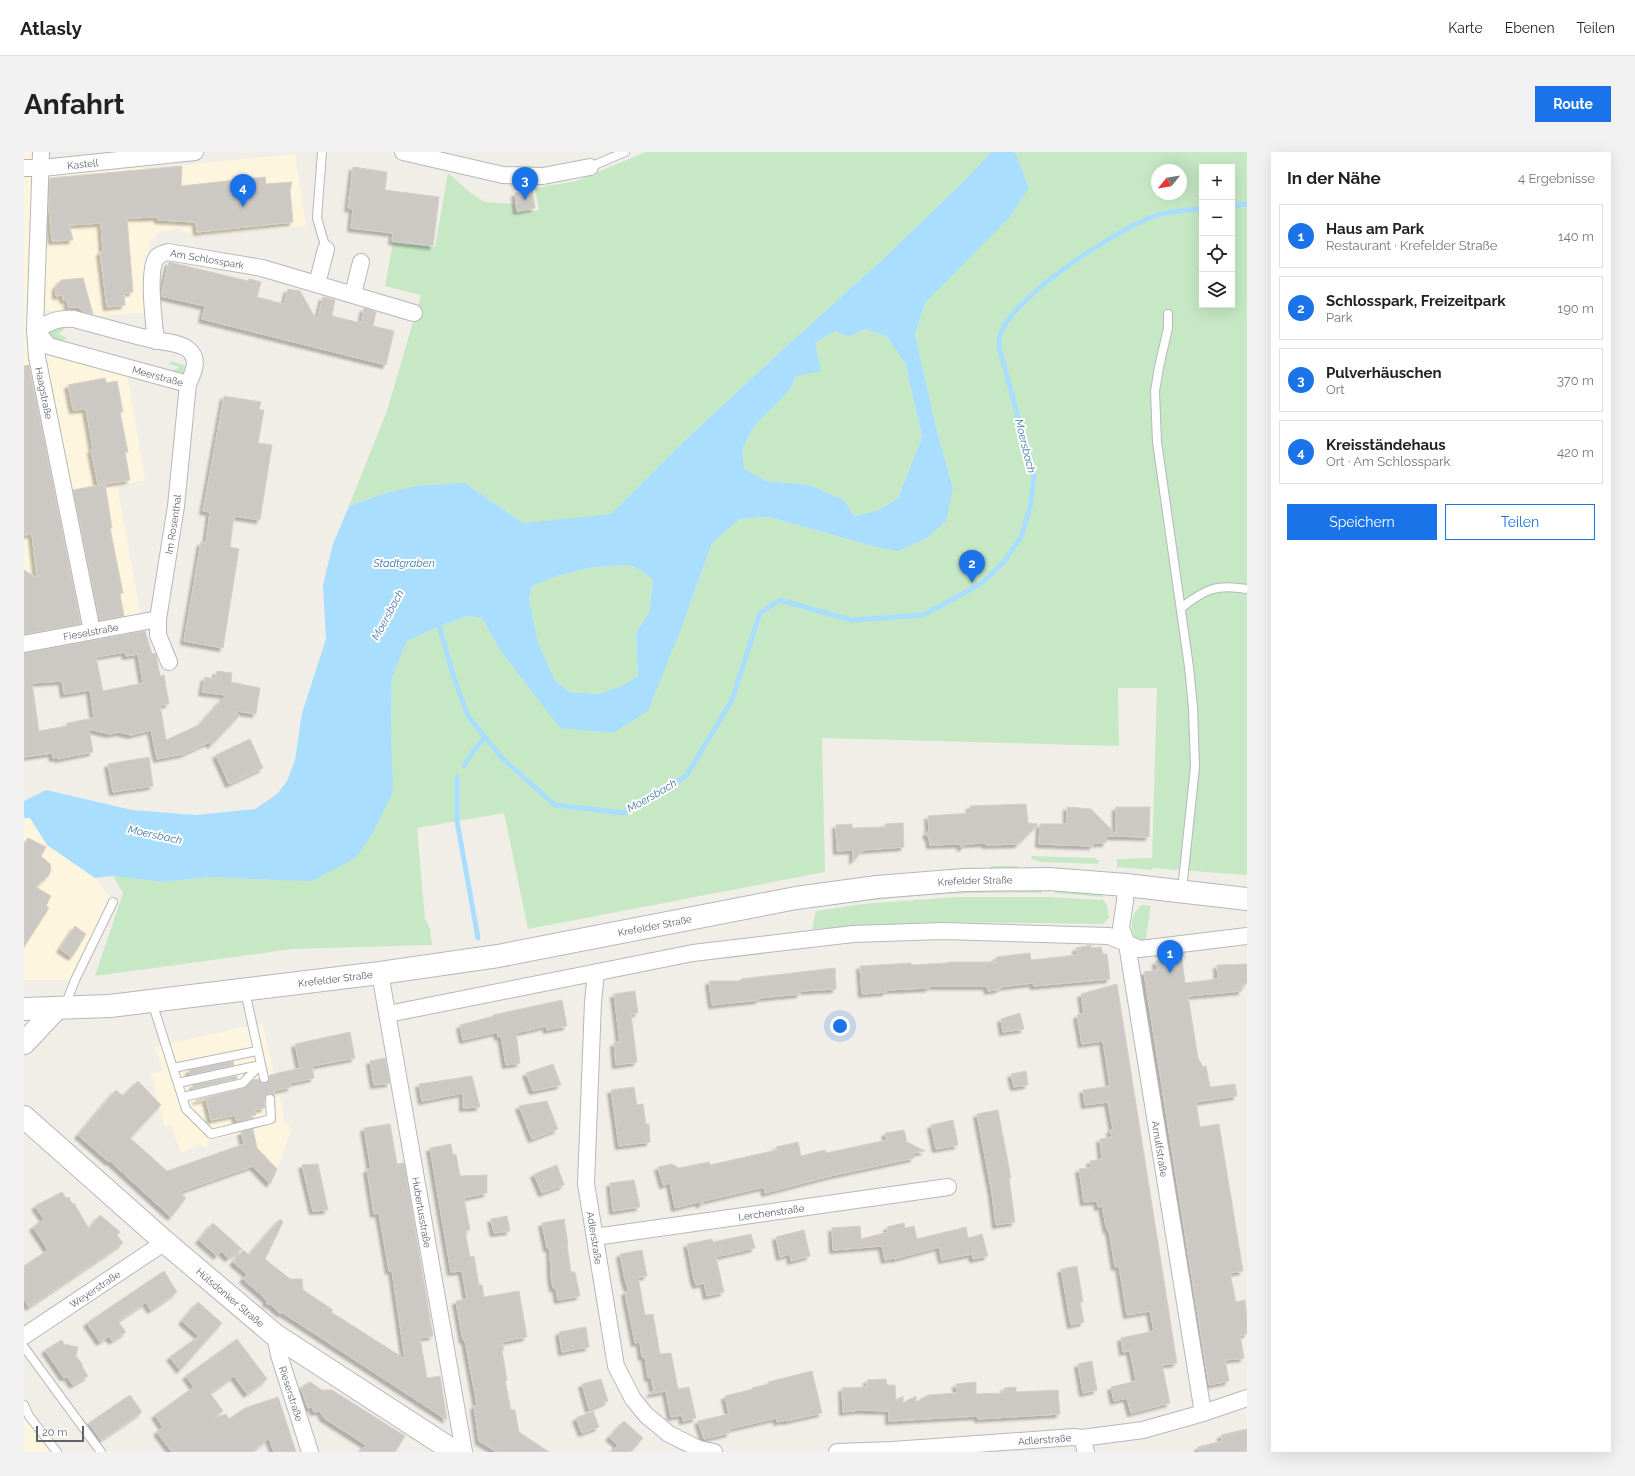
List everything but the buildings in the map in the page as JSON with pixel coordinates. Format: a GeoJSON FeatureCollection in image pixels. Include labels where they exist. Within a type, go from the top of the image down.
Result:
{"type":"FeatureCollection","features":[{"type":"Feature","properties":{"kind":"main road","name":"Krefelder Straße"},"geometry":{"type":"LineString","coordinates":[[24,1009],[102,1007],[152,1002],[380,973],[498,956],[796,898],[877,887],[964,880],[1049,879],[1126,885],[1247,899]]}},
{"type":"Feature","properties":{"kind":"main road"},"geometry":{"type":"LineString","coordinates":[[24,1044],[60,1008]]}},
{"type":"Feature","properties":{"kind":"main road","name":"Hülsdonker Straße"},"geometry":{"type":"LineString","coordinates":[[24,1116],[166,1242],[275,1335],[455,1452]]}},
{"type":"Feature","properties":{"kind":"street","name":"Haagstraße"},"geometry":{"type":"LineString","coordinates":[[41,152],[42,168],[30,326],[92,631]]}},
{"type":"Feature","properties":{"kind":"street","name":"Kastell"},"geometry":{"type":"LineString","coordinates":[[24,168],[42,168],[195,152]]}},
{"type":"Feature","properties":{"kind":"street"},"geometry":{"type":"LineString","coordinates":[[403,152],[503,175],[543,176],[590,167]]}},
{"type":"Feature","properties":{"kind":"street"},"geometry":{"type":"LineString","coordinates":[[317,284],[326,249]]}},
{"type":"Feature","properties":{"kind":"street","name":"Am Schlosspark"},"geometry":{"type":"LineString","coordinates":[[156,341],[151,295],[155,262],[157,258],[168,252],[262,268],[414,313]]}},
{"type":"Feature","properties":{"kind":"street"},"geometry":{"type":"LineString","coordinates":[[353,294],[361,262]]}},
{"type":"Feature","properties":{"kind":"street","name":"Meerstraße"},"geometry":{"type":"LineString","coordinates":[[63,318],[156,341],[174,343],[189,349],[195,358],[195,370],[188,384],[49,346],[30,326],[63,318]]}},
{"type":"Feature","properties":{"kind":"street","name":"Im Rosenthal"},"geometry":{"type":"LineString","coordinates":[[168,662],[158,635],[158,619],[176,506],[188,384]]}},
{"type":"Feature","properties":{"kind":"street","name":"Fieselstraße"},"geometry":{"type":"LineString","coordinates":[[24,644],[158,619]]}},
{"type":"Feature","properties":{"kind":"street","name":"Arnulfstraße"},"geometry":{"type":"LineString","coordinates":[[1126,885],[1121,928],[1127,944],[1203,1414]]}},
{"type":"Feature","properties":{"kind":"street"},"geometry":{"type":"LineString","coordinates":[[388,1014],[693,953],[853,934],[943,931],[1109,936],[1140,949],[1247,936]]}},
{"type":"Feature","properties":{"kind":"street","name":"Hubertusstraße"},"geometry":{"type":"LineString","coordinates":[[380,973],[464,1452]]}},
{"type":"Feature","properties":{"kind":"street","name":"Adlerstraße"},"geometry":{"type":"LineString","coordinates":[[596,973],[593,1002],[586,1184],[616,1366],[632,1398],[646,1415],[669,1434],[699,1449],[714,1452]]}},
{"type":"Feature","properties":{"kind":"street","name":"Lerchenstraße"},"geometry":{"type":"LineString","coordinates":[[595,1237],[948,1187]]}},
{"type":"Feature","properties":{"kind":"street","name":"Weyerstraße"},"geometry":{"type":"LineString","coordinates":[[24,1336],[166,1242]]}},
{"type":"Feature","properties":{"kind":"street","name":"Rieserstraße"},"geometry":{"type":"LineString","coordinates":[[275,1335],[279,1355],[310,1452]]}},
{"type":"Feature","properties":{"kind":"street","name":"Adlerstraße"},"geometry":{"type":"LineString","coordinates":[[837,1452],[894,1451],[1074,1436],[1084,1445],[1203,1414],[1247,1398]]}},
{"type":"Feature","properties":{"kind":"lane"},"geometry":{"type":"LineString","coordinates":[[322,152],[317,218],[326,249]]}},
{"type":"Feature","properties":{"kind":"lane"},"geometry":{"type":"LineString","coordinates":[[590,167],[625,152]]}},
{"type":"Feature","properties":{"kind":"lane"},"geometry":{"type":"LineString","coordinates":[[1168,314],[1168,328],[1158,367],[1155,391],[1157,442],[1189,667],[1193,708],[1195,767],[1182,891]]}},
{"type":"Feature","properties":{"kind":"lane"},"geometry":{"type":"LineString","coordinates":[[1181,608],[1198,594],[1217,588],[1234,587],[1247,589]]}},
{"type":"Feature","properties":{"kind":"lane"},"geometry":{"type":"LineString","coordinates":[[60,1008],[113,902]]}},
{"type":"Feature","properties":{"kind":"lane"},"geometry":{"type":"LineString","coordinates":[[245,990],[264,1078]]}},
{"type":"Feature","properties":{"kind":"lane"},"geometry":{"type":"LineString","coordinates":[[152,1002],[186,1109],[211,1134],[271,1119],[270,1099]]}},
{"type":"Feature","properties":{"kind":"lane"},"geometry":{"type":"LineString","coordinates":[[173,1068],[257,1051]]}},
{"type":"Feature","properties":{"kind":"lane"},"geometry":{"type":"LineString","coordinates":[[178,1083],[260,1065]]}},
{"type":"Feature","properties":{"kind":"lane"},"geometry":{"type":"LineString","coordinates":[[183,1097],[243,1083],[260,1065]]}},
{"type":"Feature","properties":{"kind":"lane"},"geometry":{"type":"LineString","coordinates":[[24,1347],[101,1452]]}},
{"type":"Feature","properties":{"kind":"lane"},"geometry":{"type":"LineString","coordinates":[[24,1405],[29,1416],[57,1452]]}},
{"type":"Feature","properties":{"kind":"shaded area"},"geometry":{"type":"Polygon","coordinates":[[[24,152],[32,152],[32,178],[135,168],[155,168],[295,154],[306,226],[194,236],[178,228],[159,233],[149,243],[148,263],[150,312],[99,316],[71,312],[37,310],[38,347],[127,373],[145,480],[117,485],[142,622],[24,644],[24,152]]]}},
{"type":"Feature","properties":{"kind":"shaded area"},"geometry":{"type":"Polygon","coordinates":[[[24,818],[30,818],[47,845],[95,878],[113,902],[75,980],[24,980],[24,818]]]}},
{"type":"Feature","properties":{"kind":"shaded area"},"geometry":{"type":"Polygon","coordinates":[[[262,1023],[283,1112],[283,1122],[292,1128],[276,1172],[256,1149],[252,1131],[208,1141],[206,1149],[200,1144],[181,1153],[171,1125],[164,1126],[151,1074],[163,1070],[155,1047],[262,1023]]]}},
{"type":"Feature","properties":{"kind":"shaded area"},"geometry":{"type":"Polygon","coordinates":[[[24,1403],[63,1452],[24,1452],[24,1403]]]}},
{"type":"Feature","properties":{"kind":"green space"},"geometry":{"type":"Polygon","coordinates":[[[646,152],[991,152],[968,177],[885,257],[683,442],[611,515],[523,523],[465,483],[383,494],[349,506],[387,411],[421,295],[385,286],[393,243],[435,247],[448,173],[472,194],[485,202],[514,204],[516,213],[539,210],[535,188],[576,181],[646,152]]]}},
{"type":"Feature","properties":{"kind":"green space"},"geometry":{"type":"Polygon","coordinates":[[[1015,152],[1247,152],[1247,875],[1117,867],[1117,859],[1152,858],[1157,688],[1118,688],[1119,746],[822,738],[825,872],[528,929],[504,813],[417,828],[425,919],[430,928],[432,945],[292,949],[95,976],[123,893],[113,876],[164,882],[210,877],[274,880],[391,731],[392,677],[407,641],[439,626],[469,616],[482,618],[500,650],[613,733],[684,621],[712,543],[740,519],[769,517],[872,546],[953,488],[936,427],[915,334],[925,303],[1029,188],[1015,152]]]}},
{"type":"Feature","properties":{"kind":"green space"},"geometry":{"type":"Polygon","coordinates":[[[74,319],[59,334],[67,338],[52,346],[47,330],[74,319]]]}},
{"type":"Feature","properties":{"kind":"green space"},"geometry":{"type":"Polygon","coordinates":[[[865,329],[886,336],[905,363],[922,437],[898,498],[877,511],[854,516],[844,500],[810,485],[767,481],[743,469],[742,450],[754,426],[790,390],[796,376],[815,343],[835,331],[849,337],[865,329]]]}},
{"type":"Feature","properties":{"kind":"green space"},"geometry":{"type":"Polygon","coordinates":[[[172,361],[187,367],[185,372],[179,376],[168,374],[179,367],[169,364],[172,361]]]}},
{"type":"Feature","properties":{"kind":"green space"},"geometry":{"type":"Polygon","coordinates":[[[629,565],[642,571],[653,579],[649,612],[636,633],[638,676],[621,686],[599,694],[570,692],[554,681],[538,644],[529,598],[532,586],[557,576],[594,567],[629,565]]]}},
{"type":"Feature","properties":{"kind":"green space"},"geometry":{"type":"Polygon","coordinates":[[[1032,856],[1096,858],[1096,860],[1099,860],[1098,864],[1040,862],[1031,859],[1032,856]]]}},
{"type":"Feature","properties":{"kind":"green space"},"geometry":{"type":"Polygon","coordinates":[[[991,866],[1018,866],[1018,870],[991,869],[991,866]]]}},
{"type":"Feature","properties":{"kind":"green space"},"geometry":{"type":"Polygon","coordinates":[[[1042,889],[1042,893],[929,895],[818,907],[819,902],[902,891],[1042,889]]]}},
{"type":"Feature","properties":{"kind":"green space"},"geometry":{"type":"Polygon","coordinates":[[[1056,889],[1099,894],[1104,897],[1055,893],[1056,889]]]}},
{"type":"Feature","properties":{"kind":"green space"},"geometry":{"type":"Polygon","coordinates":[[[956,897],[1048,897],[1103,900],[1107,905],[1109,918],[1103,924],[949,922],[812,929],[816,911],[863,904],[956,897]]]}},
{"type":"Feature","properties":{"kind":"green space"},"geometry":{"type":"Polygon","coordinates":[[[1141,905],[1151,906],[1145,943],[1136,939],[1132,930],[1133,917],[1141,905]]]}},
{"type":"Feature","properties":{"kind":"water","name":"Stadtgraben"},"geometry":{"type":"Polygon","coordinates":[[[991,152],[1015,152],[1029,188],[1009,218],[925,303],[915,334],[936,427],[953,488],[946,521],[927,538],[898,551],[872,546],[769,517],[740,519],[712,543],[684,621],[648,711],[613,733],[560,728],[500,650],[482,618],[469,616],[439,626],[407,641],[392,677],[391,731],[393,792],[371,836],[356,858],[312,881],[210,877],[164,882],[113,876],[95,878],[47,845],[30,818],[24,818],[24,801],[46,790],[132,810],[196,815],[255,809],[277,794],[287,781],[295,760],[302,713],[326,639],[323,585],[333,544],[349,506],[383,494],[416,486],[465,483],[523,523],[611,514],[683,442],[885,257],[968,177],[991,152]],[[865,329],[849,337],[835,331],[815,343],[821,371],[796,376],[790,390],[754,426],[742,450],[744,469],[767,481],[810,485],[844,500],[854,516],[877,511],[898,498],[922,437],[905,363],[886,336],[865,329]],[[629,565],[594,567],[557,576],[532,586],[529,598],[538,643],[555,681],[570,692],[599,694],[621,686],[638,676],[636,633],[649,612],[653,580],[642,571],[629,565]]]}},
{"type":"Feature","properties":{"kind":"waterway","name":"Moersbach"},"geometry":{"type":"LineString","coordinates":[[1235,206],[1247,204]]}},
{"type":"Feature","properties":{"kind":"waterway","name":"Moersbach"},"geometry":{"type":"LineString","coordinates":[[436,622],[439,626],[454,678],[468,716],[502,758],[555,805],[624,813],[686,776],[732,700],[760,613],[780,600],[851,620],[924,615],[982,583],[1003,563],[1021,537],[1030,508],[1034,476],[999,347],[1001,332],[1012,315],[1047,282],[1069,265],[1114,236],[1151,217],[1163,213],[1199,209]]}},
{"type":"Feature","properties":{"kind":"waterway"},"geometry":{"type":"LineString","coordinates":[[464,766],[474,750],[485,737]]}},
{"type":"Feature","properties":{"kind":"waterway"},"geometry":{"type":"LineString","coordinates":[[457,777],[457,821],[478,938]]}},
{"type":"Feature","properties":{"kind":"place","name":"Pulverhäuschen"},"geometry":{"type":"Point","coordinates":[525,200]}},
{"type":"Feature","properties":{"kind":"place","name":"Kreisständehaus"},"geometry":{"type":"Point","coordinates":[243,207]}},
{"type":"Feature","properties":{"kind":"place","name":"Schlosspark, Freizeitpark"},"geometry":{"type":"Point","coordinates":[972,583]}},
{"type":"Feature","properties":{"kind":"place","name":"Haus am Park"},"geometry":{"type":"Point","coordinates":[1170,973]}}]}
